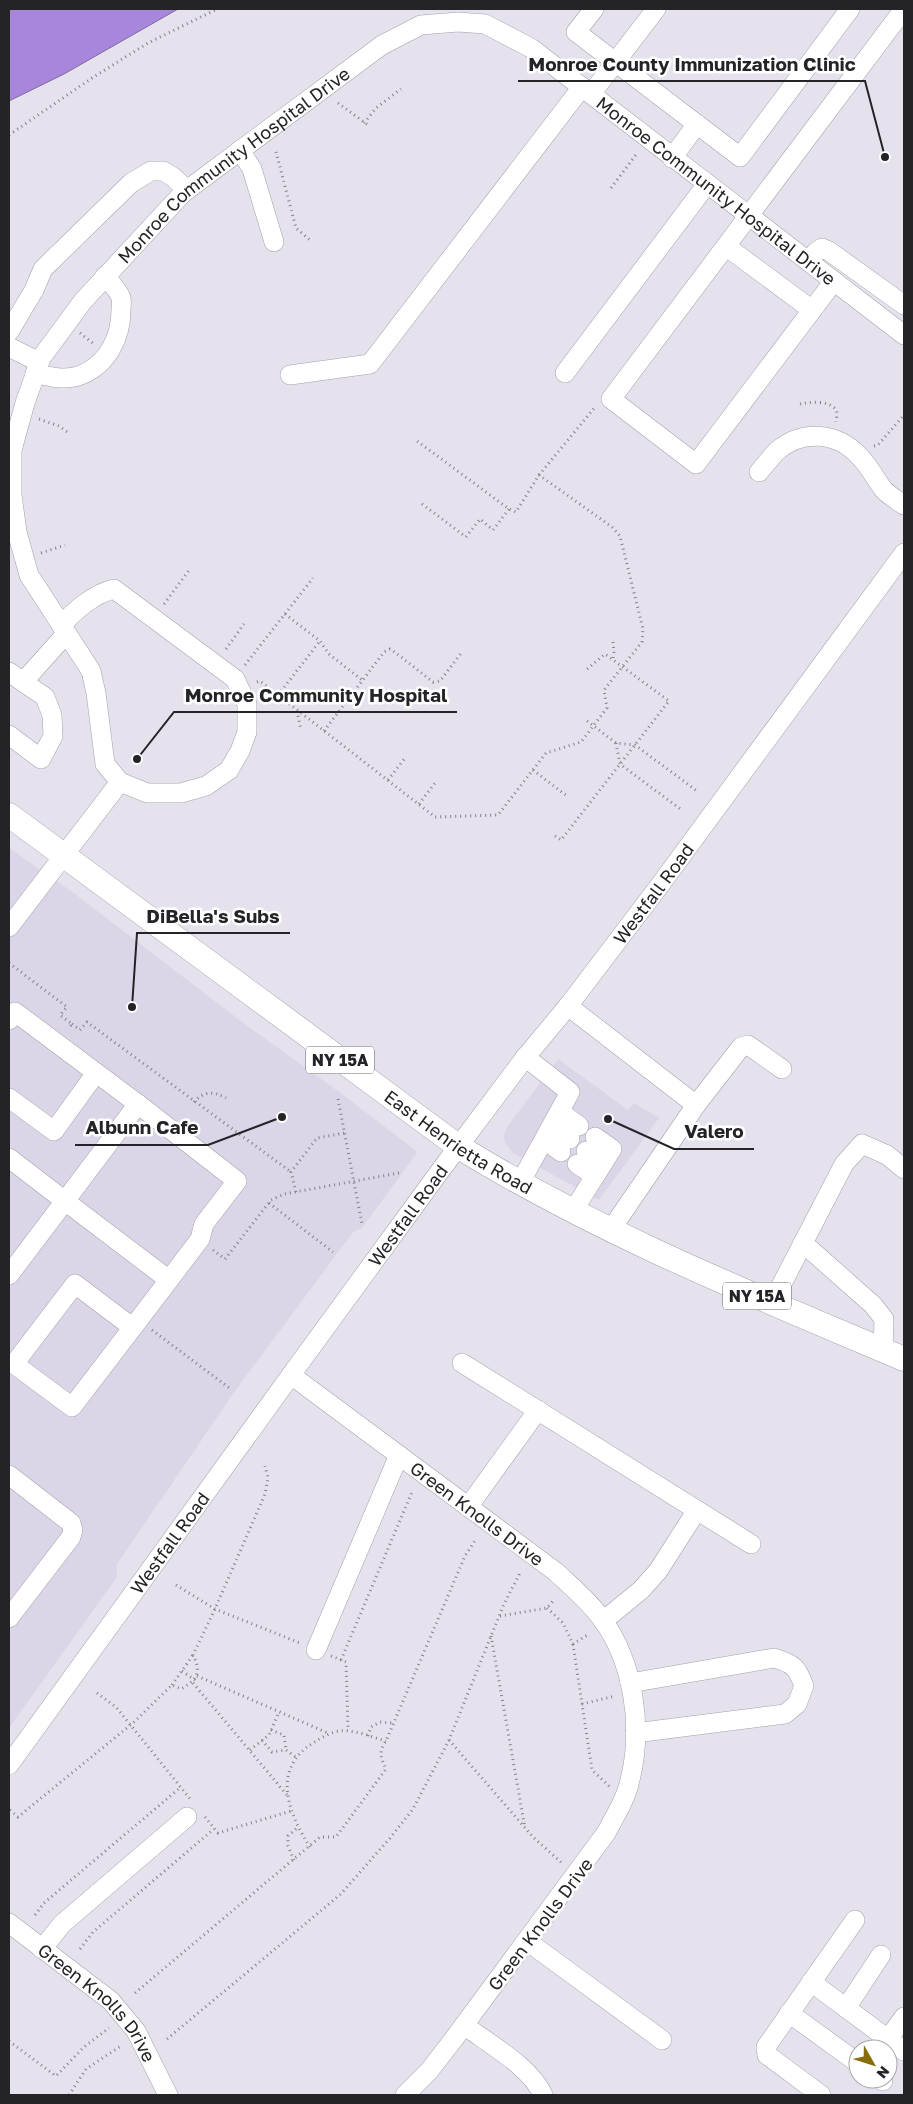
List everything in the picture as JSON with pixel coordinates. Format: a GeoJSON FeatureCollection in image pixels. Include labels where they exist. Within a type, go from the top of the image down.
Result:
{"type":"FeatureCollection","features":[{"type":"Feature","properties":{"kind":"main road","name":"East Henrietta Road"},"geometry":{"type":"LineString","coordinates":[[9,815],[458,1147],[520,1183],[610,1231],[894,1355]]}},
{"type":"Feature","properties":{"kind":"street"},"geometry":{"type":"LineString","coordinates":[[594,9],[576,32],[740,157],[850,9]]}},
{"type":"Feature","properties":{"kind":"street"},"geometry":{"type":"LineString","coordinates":[[290,375],[370,364],[586,90],[616,61],[656,9]]}},
{"type":"Feature","properties":{"kind":"street"},"geometry":{"type":"LineString","coordinates":[[834,281],[696,464],[612,399],[904,9]]}},
{"type":"Feature","properties":{"kind":"street","name":"Monroe Community Hospital Drive"},"geometry":{"type":"LineString","coordinates":[[120,782],[105,764],[96,693],[91,671],[28,575],[17,532],[12,495],[12,450],[24,403],[37,368],[67,322],[105,276],[187,190],[382,46],[421,25],[458,22],[485,24],[531,48],[904,335]]}},
{"type":"Feature","properties":{"kind":"street"},"geometry":{"type":"LineString","coordinates":[[672,158],[697,124]]}},
{"type":"Feature","properties":{"kind":"street"},"geometry":{"type":"LineString","coordinates":[[240,150],[252,169],[274,242]]}},
{"type":"Feature","properties":{"kind":"street"},"geometry":{"type":"LineString","coordinates":[[9,332],[34,290],[43,269],[131,183],[152,172],[163,171],[173,177],[187,190]]}},
{"type":"Feature","properties":{"kind":"street"},"geometry":{"type":"LineString","coordinates":[[565,373],[707,184]]}},
{"type":"Feature","properties":{"kind":"street"},"geometry":{"type":"LineString","coordinates":[[727,247],[812,310]]}},
{"type":"Feature","properties":{"kind":"street"},"geometry":{"type":"LineString","coordinates":[[808,261],[822,248],[829,251],[904,305]]}},
{"type":"Feature","properties":{"kind":"street"},"geometry":{"type":"LineString","coordinates":[[9,347],[37,368],[59,379],[81,375],[108,355],[115,344],[121,323],[121,298],[105,276]]}},
{"type":"Feature","properties":{"kind":"street"},"geometry":{"type":"LineString","coordinates":[[858,300],[872,283]]}},
{"type":"Feature","properties":{"kind":"street"},"geometry":{"type":"LineString","coordinates":[[759,472],[778,451],[792,441],[809,435],[832,438],[845,444],[860,456],[884,490],[904,505]]}},
{"type":"Feature","properties":{"kind":"street","name":"Westfall Road"},"geometry":{"type":"LineString","coordinates":[[9,1765],[458,1147],[525,1057],[568,1006],[660,885],[904,553]]}},
{"type":"Feature","properties":{"kind":"street"},"geometry":{"type":"LineString","coordinates":[[9,735],[41,759],[53,736],[52,715],[45,697],[16,677],[64,630],[76,610],[102,592],[114,588],[235,679],[247,704],[247,732],[240,751],[228,770],[206,786],[181,793],[147,793],[120,782],[9,926]]}},
{"type":"Feature","properties":{"kind":"street"},"geometry":{"type":"LineString","coordinates":[[568,1006],[696,1105]]}},
{"type":"Feature","properties":{"kind":"street"},"geometry":{"type":"LineString","coordinates":[[9,1020],[15,1012],[237,1181],[204,1224],[200,1239],[169,1280],[141,1327],[72,1407],[14,1364],[75,1284],[141,1327]]}},
{"type":"Feature","properties":{"kind":"street"},"geometry":{"type":"LineString","coordinates":[[610,1231],[696,1105],[741,1047],[748,1046],[782,1069]]}},
{"type":"Feature","properties":{"kind":"street"},"geometry":{"type":"LineString","coordinates":[[520,1183],[570,1092],[525,1057]]}},
{"type":"Feature","properties":{"kind":"street"},"geometry":{"type":"LineString","coordinates":[[9,1098],[54,1131],[96,1074]]}},
{"type":"Feature","properties":{"kind":"street"},"geometry":{"type":"LineString","coordinates":[[9,1275],[138,1104]]}},
{"type":"Feature","properties":{"kind":"street"},"geometry":{"type":"LineString","coordinates":[[552,1126],[570,1139],[552,1126]]}},
{"type":"Feature","properties":{"kind":"street"},"geometry":{"type":"LineString","coordinates":[[772,1303],[844,1164],[862,1144],[886,1155],[904,1169]]}},
{"type":"Feature","properties":{"kind":"street"},"geometry":{"type":"LineString","coordinates":[[573,1212],[599,1170],[612,1149],[586,1151],[599,1170]]}},
{"type":"Feature","properties":{"kind":"street"},"geometry":{"type":"LineString","coordinates":[[9,1158],[169,1280]]}},
{"type":"Feature","properties":{"kind":"street"},"geometry":{"type":"LineString","coordinates":[[803,1243],[873,1305],[884,1319],[894,1355]]}},
{"type":"Feature","properties":{"kind":"street"},"geometry":{"type":"LineString","coordinates":[[462,1363],[751,1544]]}},
{"type":"Feature","properties":{"kind":"street","name":"Green Knolls Drive"},"geometry":{"type":"LineString","coordinates":[[291,1375],[556,1572],[580,1593],[603,1621],[617,1646],[630,1683],[636,1718],[636,1752],[630,1782],[621,1806],[589,1858],[527,1941],[429,2071],[405,2095]]}},
{"type":"Feature","properties":{"kind":"street"},"geometry":{"type":"LineString","coordinates":[[468,1507],[538,1410]]}},
{"type":"Feature","properties":{"kind":"street"},"geometry":{"type":"LineString","coordinates":[[316,1650],[399,1455]]}},
{"type":"Feature","properties":{"kind":"street"},"geometry":{"type":"LineString","coordinates":[[9,1475],[71,1523],[73,1530],[71,1537],[9,1618]]}},
{"type":"Feature","properties":{"kind":"street"},"geometry":{"type":"LineString","coordinates":[[603,1621],[641,1590],[658,1571],[697,1510]]}},
{"type":"Feature","properties":{"kind":"street"},"geometry":{"type":"LineString","coordinates":[[630,1683],[774,1658],[789,1662],[798,1670],[804,1686],[797,1704],[785,1714],[635,1733]]}},
{"type":"Feature","properties":{"kind":"street"},"geometry":{"type":"LineString","coordinates":[[42,1949],[62,1924],[194,1811]]}},
{"type":"Feature","properties":{"kind":"street"},"geometry":{"type":"LineString","coordinates":[[821,2095],[767,2055],[766,2047],[854,1920]]}},
{"type":"Feature","properties":{"kind":"street","name":"Green Knolls Drive"},"geometry":{"type":"LineString","coordinates":[[9,1923],[98,1989],[124,2015],[136,2031],[168,2095]]}},
{"type":"Feature","properties":{"kind":"street"},"geometry":{"type":"LineString","coordinates":[[527,1941],[662,2040]]}},
{"type":"Feature","properties":{"kind":"street"},"geometry":{"type":"LineString","coordinates":[[846,2008],[881,1955]]}},
{"type":"Feature","properties":{"kind":"street"},"geometry":{"type":"LineString","coordinates":[[811,1982],[888,2039],[904,2016]]}},
{"type":"Feature","properties":{"kind":"street"},"geometry":{"type":"LineString","coordinates":[[789,2013],[848,2056]]}},
{"type":"Feature","properties":{"kind":"street"},"geometry":{"type":"LineString","coordinates":[[464,2025],[538,2083],[543,2095]]}},
{"type":"Feature","properties":{"kind":"path"},"geometry":{"type":"LineString","coordinates":[[9,135],[131,54],[180,26],[217,9]]}},
{"type":"Feature","properties":{"kind":"path"},"geometry":{"type":"LineString","coordinates":[[364,123],[376,108],[401,89]]}},
{"type":"Feature","properties":{"kind":"path"},"geometry":{"type":"LineString","coordinates":[[338,103],[368,126]]}},
{"type":"Feature","properties":{"kind":"path"},"geometry":{"type":"LineString","coordinates":[[611,188],[649,139]]}},
{"type":"Feature","properties":{"kind":"path"},"geometry":{"type":"LineString","coordinates":[[276,152],[296,228],[311,241]]}},
{"type":"Feature","properties":{"kind":"path"},"geometry":{"type":"LineString","coordinates":[[67,322],[101,349]]}},
{"type":"Feature","properties":{"kind":"path"},"geometry":{"type":"LineString","coordinates":[[417,441],[509,509],[516,512],[540,475],[598,404],[612,399]]}},
{"type":"Feature","properties":{"kind":"path"},"geometry":{"type":"LineString","coordinates":[[800,404],[819,402],[835,408],[838,412],[835,422],[841,425]]}},
{"type":"Feature","properties":{"kind":"path"},"geometry":{"type":"LineString","coordinates":[[871,446],[878,445],[904,415]]}},
{"type":"Feature","properties":{"kind":"path"},"geometry":{"type":"LineString","coordinates":[[36,417],[59,426],[70,434]]}},
{"type":"Feature","properties":{"kind":"path"},"geometry":{"type":"LineString","coordinates":[[254,683],[260,682],[435,817],[498,815],[546,754],[581,742],[607,708],[604,690],[642,642],[643,629],[620,536],[612,527],[540,475]]}},
{"type":"Feature","properties":{"kind":"path"},"geometry":{"type":"LineString","coordinates":[[422,504],[466,537],[480,519],[493,530],[509,509]]}},
{"type":"Feature","properties":{"kind":"path"},"geometry":{"type":"LineString","coordinates":[[40,553],[65,546]]}},
{"type":"Feature","properties":{"kind":"path"},"geometry":{"type":"LineString","coordinates":[[163,604],[190,570]]}},
{"type":"Feature","properties":{"kind":"path"},"geometry":{"type":"LineString","coordinates":[[244,668],[313,578]]}},
{"type":"Feature","properties":{"kind":"path"},"geometry":{"type":"LineString","coordinates":[[285,614],[320,641],[328,654],[362,680]]}},
{"type":"Feature","properties":{"kind":"path"},"geometry":{"type":"LineString","coordinates":[[225,650],[244,624]]}},
{"type":"Feature","properties":{"kind":"path"},"geometry":{"type":"LineString","coordinates":[[278,696],[320,641]]}},
{"type":"Feature","properties":{"kind":"path"},"geometry":{"type":"LineString","coordinates":[[612,642],[613,660]]}},
{"type":"Feature","properties":{"kind":"path"},"geometry":{"type":"LineString","coordinates":[[324,731],[384,652],[390,650],[433,682],[440,681],[462,652]]}},
{"type":"Feature","properties":{"kind":"path"},"geometry":{"type":"LineString","coordinates":[[555,836],[561,840],[670,701],[605,654],[585,671]]}},
{"type":"Feature","properties":{"kind":"path"},"geometry":{"type":"LineString","coordinates":[[297,710],[301,730]]}},
{"type":"Feature","properties":{"kind":"path"},"geometry":{"type":"LineString","coordinates":[[587,721],[616,743],[635,745],[697,791]]}},
{"type":"Feature","properties":{"kind":"path"},"geometry":{"type":"LineString","coordinates":[[616,743],[620,764],[683,811]]}},
{"type":"Feature","properties":{"kind":"path"},"geometry":{"type":"LineString","coordinates":[[388,780],[405,758]]}},
{"type":"Feature","properties":{"kind":"path"},"geometry":{"type":"LineString","coordinates":[[533,770],[567,796]]}},
{"type":"Feature","properties":{"kind":"path"},"geometry":{"type":"LineString","coordinates":[[419,804],[435,783]]}},
{"type":"Feature","properties":{"kind":"path"},"geometry":{"type":"LineString","coordinates":[[9,963],[67,1007],[60,1015],[80,1030],[87,1022],[291,1172],[296,1192]]}},
{"type":"Feature","properties":{"kind":"path"},"geometry":{"type":"LineString","coordinates":[[57,1043],[72,1024]]}},
{"type":"Feature","properties":{"kind":"path"},"geometry":{"type":"LineString","coordinates":[[194,1102],[200,1095],[209,1093],[218,1094],[226,1098]]}},
{"type":"Feature","properties":{"kind":"path"},"geometry":{"type":"LineString","coordinates":[[338,1099],[362,1224]]}},
{"type":"Feature","properties":{"kind":"path"},"geometry":{"type":"LineString","coordinates":[[291,1172],[317,1138],[345,1133]]}},
{"type":"Feature","properties":{"kind":"path"},"geometry":{"type":"LineString","coordinates":[[208,1246],[225,1259],[269,1203],[284,1194],[354,1183],[399,1173]]}},
{"type":"Feature","properties":{"kind":"path"},"geometry":{"type":"LineString","coordinates":[[269,1203],[334,1252]]}},
{"type":"Feature","properties":{"kind":"path"},"geometry":{"type":"LineString","coordinates":[[141,1327],[232,1390]]}},
{"type":"Feature","properties":{"kind":"path"},"geometry":{"type":"LineString","coordinates":[[10,1810],[18,1817],[131,1724],[172,1685],[192,1655],[215,1609],[265,1494],[268,1478],[265,1466]]}},
{"type":"Feature","properties":{"kind":"path"},"geometry":{"type":"LineString","coordinates":[[341,1660],[412,1492]]}},
{"type":"Feature","properties":{"kind":"path"},"geometry":{"type":"LineString","coordinates":[[135,1993],[320,1837],[336,1837],[386,1769],[381,1758],[381,1748],[386,1742],[465,1556],[476,1539]]}},
{"type":"Feature","properties":{"kind":"path"},"geometry":{"type":"LineString","coordinates":[[167,2040],[341,1894],[413,1809],[449,1740],[499,1616],[520,1571]]}},
{"type":"Feature","properties":{"kind":"path"},"geometry":{"type":"LineString","coordinates":[[176,1585],[215,1609],[346,1662],[348,1730]]}},
{"type":"Feature","properties":{"kind":"path"},"geometry":{"type":"LineString","coordinates":[[499,1616],[547,1608],[555,1599]]}},
{"type":"Feature","properties":{"kind":"path"},"geometry":{"type":"LineString","coordinates":[[547,1608],[564,1623],[573,1644],[592,1770],[611,1788]]}},
{"type":"Feature","properties":{"kind":"path"},"geometry":{"type":"LineString","coordinates":[[573,1644],[588,1634]]}},
{"type":"Feature","properties":{"kind":"path"},"geometry":{"type":"LineString","coordinates":[[491,1636],[525,1828]]}},
{"type":"Feature","properties":{"kind":"path"},"geometry":{"type":"LineString","coordinates":[[192,1655],[197,1662],[195,1680],[287,1795]]}},
{"type":"Feature","properties":{"kind":"path"},"geometry":{"type":"LineString","coordinates":[[182,1671],[195,1680],[328,1733]]}},
{"type":"Feature","properties":{"kind":"path"},"geometry":{"type":"LineString","coordinates":[[172,1685],[181,1689],[195,1680]]}},
{"type":"Feature","properties":{"kind":"path"},"geometry":{"type":"LineString","coordinates":[[97,1693],[116,1707],[131,1724],[181,1787],[194,1811],[218,1833],[291,1811]]}},
{"type":"Feature","properties":{"kind":"path"},"geometry":{"type":"LineString","coordinates":[[582,1704],[616,1696]]}},
{"type":"Feature","properties":{"kind":"path"},"geometry":{"type":"LineString","coordinates":[[250,1750],[269,1735],[279,1712]]}},
{"type":"Feature","properties":{"kind":"path"},"geometry":{"type":"LineString","coordinates":[[368,1736],[371,1727],[380,1722],[394,1723]]}},
{"type":"Feature","properties":{"kind":"path"},"geometry":{"type":"LineString","coordinates":[[270,1730],[284,1735],[286,1750]]}},
{"type":"Feature","properties":{"kind":"path"},"geometry":{"type":"LineString","coordinates":[[310,1847],[297,1828],[287,1795],[289,1772],[304,1748],[328,1733],[348,1730],[386,1742]]}},
{"type":"Feature","properties":{"kind":"path"},"geometry":{"type":"LineString","coordinates":[[262,1740],[272,1752],[286,1750],[297,1758]]}},
{"type":"Feature","properties":{"kind":"path"},"geometry":{"type":"LineString","coordinates":[[449,1740],[525,1828],[548,1853],[564,1865]]}},
{"type":"Feature","properties":{"kind":"path"},"geometry":{"type":"LineString","coordinates":[[36,1915],[44,1903],[181,1787]]}},
{"type":"Feature","properties":{"kind":"path"},"geometry":{"type":"LineString","coordinates":[[294,1860],[288,1846],[288,1836],[297,1828]]}},
{"type":"Feature","properties":{"kind":"path"},"geometry":{"type":"LineString","coordinates":[[80,1949],[93,1932],[214,1829]]}},
{"type":"Feature","properties":{"kind":"path"},"geometry":{"type":"LineString","coordinates":[[9,2041],[56,2076],[84,2047],[109,2028]]}},
{"type":"Feature","properties":{"kind":"path"},"geometry":{"type":"LineString","coordinates":[[69,2095],[86,2069],[121,2046]]}},
{"type":"Feature","properties":{"kind":"shaded area"},"geometry":{"type":"Polygon","coordinates":[[[9,9],[178,9],[64,74],[9,101],[9,9]]]}},
{"type":"Feature","properties":{"kind":"shaded area"},"geometry":{"type":"Polygon","coordinates":[[[9,848],[75,894],[246,1025],[342,1094],[417,1153],[362,1228],[353,1232],[235,1391],[117,1564],[117,1577],[9,1728],[9,848]]]}},
{"type":"Feature","properties":{"kind":"shaded area"},"geometry":{"type":"Polygon","coordinates":[[[558,1059],[628,1110],[634,1103],[659,1118],[599,1200],[513,1153],[505,1143],[504,1135],[507,1127],[558,1059]]]}},
{"type":"Feature","properties":{"kind":"place","name":"Monroe County Immunization Clinic"},"geometry":{"type":"Point","coordinates":[885,157]}},
{"type":"Feature","properties":{"kind":"place","name":"Monroe Community Hospital"},"geometry":{"type":"Point","coordinates":[137,759]}},
{"type":"Feature","properties":{"kind":"place","name":"DiBella's Subs"},"geometry":{"type":"Point","coordinates":[132,1007]}},
{"type":"Feature","properties":{"kind":"place","name":"Albunn Cafe"},"geometry":{"type":"Point","coordinates":[282,1117]}},
{"type":"Feature","properties":{"kind":"place","name":"Valero"},"geometry":{"type":"Point","coordinates":[608,1119]}}]}
